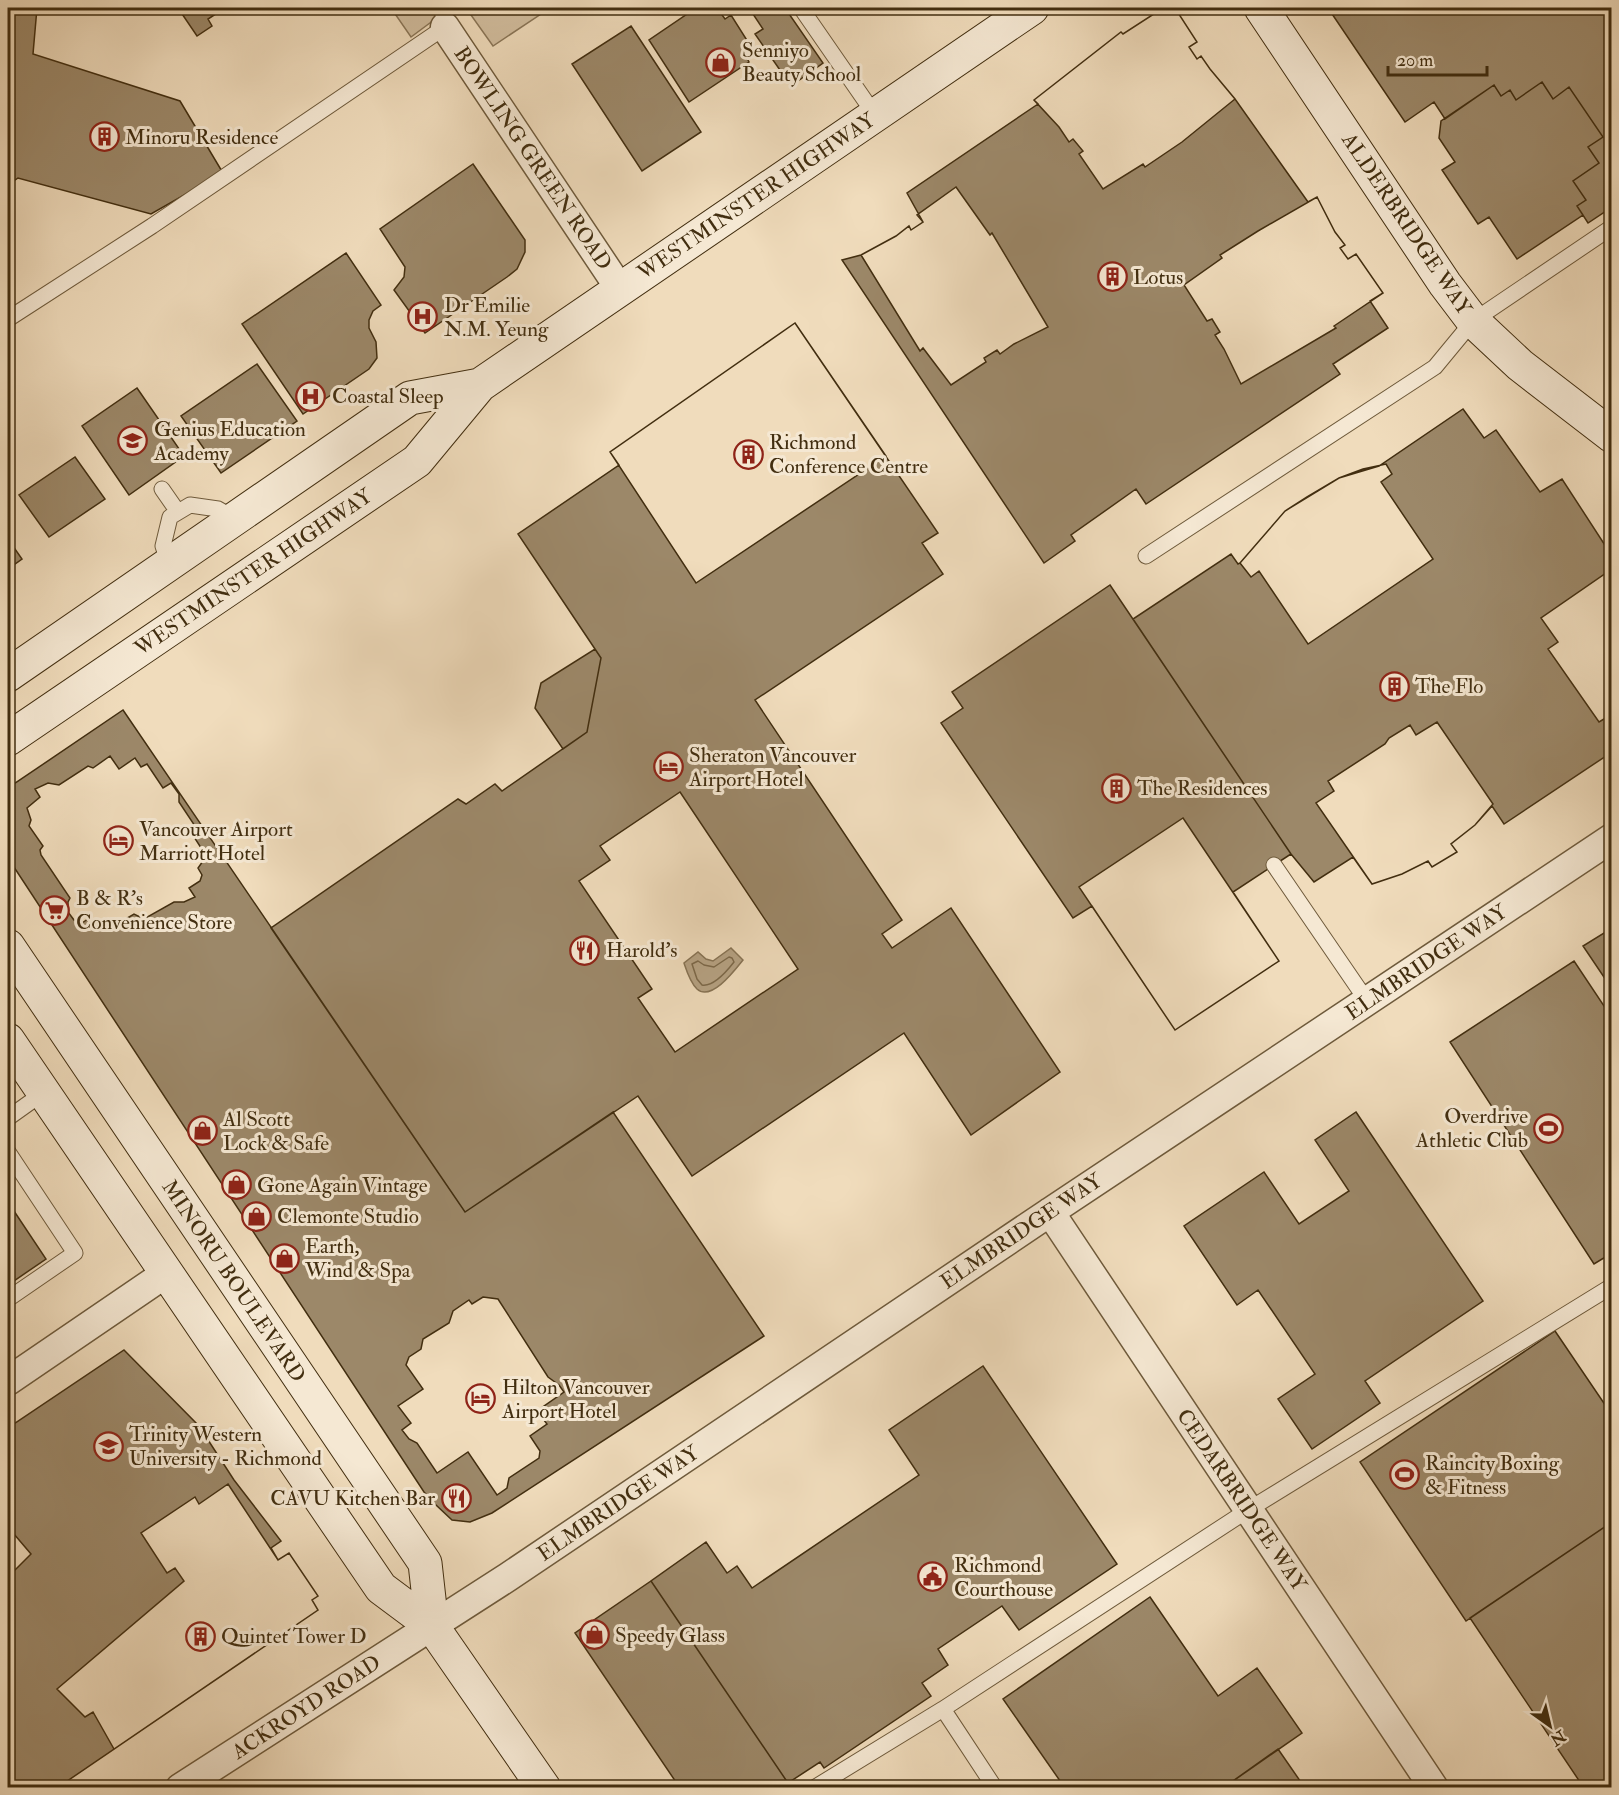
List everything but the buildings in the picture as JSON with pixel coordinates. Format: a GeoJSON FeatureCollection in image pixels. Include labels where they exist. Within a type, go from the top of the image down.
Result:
{"type":"FeatureCollection","features":[{"type":"Feature","properties":{"kind":"street","name":"WESTMINSTER HIGHWAY"},"geometry":{"type":"LineString","coordinates":[[8,739],[417,461],[480,385],[1032,8]]}},
{"type":"Feature","properties":{"kind":"street","name":"ALDERBRIDGE WAY"},"geometry":{"type":"LineString","coordinates":[[1261,8],[1445,284],[1473,321],[1520,365],[1611,436]]}},
{"type":"Feature","properties":{"kind":"street","name":"BOWLING GREEN ROAD"},"geometry":{"type":"LineString","coordinates":[[444,17],[620,289]]}},
{"type":"Feature","properties":{"kind":"street","name":"WESTMINSTER HIGHWAY"},"geometry":{"type":"LineString","coordinates":[[8,675],[410,398],[480,385]]}},
{"type":"Feature","properties":{"kind":"street","name":"ELMBRIDGE WAY"},"geometry":{"type":"LineString","coordinates":[[432,1626],[1611,838]]}},
{"type":"Feature","properties":{"kind":"street","name":"MINORU BOULEVARD"},"geometry":{"type":"LineString","coordinates":[[8,946],[425,1563],[432,1626]]}},
{"type":"Feature","properties":{"kind":"street","name":"MINORU BOULEVARD"},"geometry":{"type":"LineString","coordinates":[[8,1040],[165,1274],[381,1588],[432,1626],[544,1788]]}},
{"type":"Feature","properties":{"kind":"street","name":"CEDARBRIDGE WAY"},"geometry":{"type":"LineString","coordinates":[[1050,1212],[1434,1788]]}},
{"type":"Feature","properties":{"kind":"street"},"geometry":{"type":"LineString","coordinates":[[8,1381],[165,1274]]}},
{"type":"Feature","properties":{"kind":"street","name":"ACKROYD ROAD"},"geometry":{"type":"LineString","coordinates":[[180,1788],[432,1626]]}},
{"type":"Feature","properties":{"kind":"lane"},"geometry":{"type":"LineString","coordinates":[[801,8],[875,115]]}},
{"type":"Feature","properties":{"kind":"lane"},"geometry":{"type":"LineString","coordinates":[[8,319],[152,226],[444,17]]}},
{"type":"Feature","properties":{"kind":"lane"},"geometry":{"type":"LineString","coordinates":[[1146,556],[1435,367],[1473,321],[1611,227]]}},
{"type":"Feature","properties":{"kind":"lane"},"geometry":{"type":"LineString","coordinates":[[162,489],[178,512]]}},
{"type":"Feature","properties":{"kind":"lane"},"geometry":{"type":"LineString","coordinates":[[169,565],[163,546],[170,517],[190,505],[218,509],[236,519]]}},
{"type":"Feature","properties":{"kind":"lane"},"geometry":{"type":"LineString","coordinates":[[1274,865],[1367,1001]]}},
{"type":"Feature","properties":{"kind":"lane"},"geometry":{"type":"LineString","coordinates":[[8,1118],[43,1093]]}},
{"type":"Feature","properties":{"kind":"lane"},"geometry":{"type":"LineString","coordinates":[[8,1152],[75,1253],[8,1299]]}},
{"type":"Feature","properties":{"kind":"lane"},"geometry":{"type":"LineString","coordinates":[[814,1788],[943,1709],[1248,1510],[1611,1286]]}},
{"type":"Feature","properties":{"kind":"lane"},"geometry":{"type":"LineString","coordinates":[[943,1709],[995,1788]]}},
{"type":"Feature","properties":{"kind":"shaded area"},"geometry":{"type":"Polygon","coordinates":[[[391,8],[450,8],[411,37],[391,8]]]}},
{"type":"Feature","properties":{"kind":"shaded area"},"geometry":{"type":"Polygon","coordinates":[[[466,8],[550,8],[493,46],[466,8]]]}},
{"type":"Feature","properties":{"kind":"water"},"geometry":{"type":"Polygon","coordinates":[[[731,948],[743,960],[734,971],[716,988],[703,992],[697,989],[684,963],[698,952],[706,959],[713,961],[731,948]]]}},
{"type":"Feature","properties":{"kind":"place","name":"Senniyo Beauty School"},"geometry":{"type":"Point","coordinates":[721,62]}},
{"type":"Feature","properties":{"kind":"place","name":"Minoru Residence"},"geometry":{"type":"Point","coordinates":[104,137]}},
{"type":"Feature","properties":{"kind":"place","name":"Lotus"},"geometry":{"type":"Point","coordinates":[1112,277]}},
{"type":"Feature","properties":{"kind":"place","name":"Dr Emilie N.M. Yeung"},"geometry":{"type":"Point","coordinates":[423,317]}},
{"type":"Feature","properties":{"kind":"place","name":"Coastal Sleep"},"geometry":{"type":"Point","coordinates":[311,396]}},
{"type":"Feature","properties":{"kind":"place","name":"Genius Education Academy"},"geometry":{"type":"Point","coordinates":[133,441]}},
{"type":"Feature","properties":{"kind":"place","name":"Richmond Conference Centre"},"geometry":{"type":"Point","coordinates":[748,454]}},
{"type":"Feature","properties":{"kind":"place","name":"The Flo"},"geometry":{"type":"Point","coordinates":[1394,686]}},
{"type":"Feature","properties":{"kind":"place","name":"Sheraton Vancouver Airport Hotel"},"geometry":{"type":"Point","coordinates":[668,767]}},
{"type":"Feature","properties":{"kind":"place","name":"The Residences"},"geometry":{"type":"Point","coordinates":[1116,788]}},
{"type":"Feature","properties":{"kind":"place","name":"Vancouver Airport Marriott Hotel"},"geometry":{"type":"Point","coordinates":[118,841]}},
{"type":"Feature","properties":{"kind":"place","name":"B & R's Convenience Store"},"geometry":{"type":"Point","coordinates":[55,910]}},
{"type":"Feature","properties":{"kind":"place","name":"Harold's"},"geometry":{"type":"Point","coordinates":[585,950]}},
{"type":"Feature","properties":{"kind":"place","name":"Overdrive Athletic Club"},"geometry":{"type":"Point","coordinates":[1549,1128]}},
{"type":"Feature","properties":{"kind":"place","name":"Al Scott Lock & Safe"},"geometry":{"type":"Point","coordinates":[202,1131]}},
{"type":"Feature","properties":{"kind":"place","name":"Gone Again Vintage"},"geometry":{"type":"Point","coordinates":[236,1185]}},
{"type":"Feature","properties":{"kind":"place","name":"Clemonte Studio"},"geometry":{"type":"Point","coordinates":[256,1216]}},
{"type":"Feature","properties":{"kind":"place","name":"Earth, Wind & Spa"},"geometry":{"type":"Point","coordinates":[284,1258]}},
{"type":"Feature","properties":{"kind":"place","name":"Hilton Vancouver Airport Hotel"},"geometry":{"type":"Point","coordinates":[481,1399]}},
{"type":"Feature","properties":{"kind":"place","name":"Trinity Western University - Richmond"},"geometry":{"type":"Point","coordinates":[108,1446]}},
{"type":"Feature","properties":{"kind":"place","name":"Raincity Boxing & Fitness"},"geometry":{"type":"Point","coordinates":[1404,1475]}},
{"type":"Feature","properties":{"kind":"place","name":"CAVU Kitchen Bar"},"geometry":{"type":"Point","coordinates":[456,1498]}},
{"type":"Feature","properties":{"kind":"place","name":"Richmond Courthouse"},"geometry":{"type":"Point","coordinates":[933,1577]}},
{"type":"Feature","properties":{"kind":"place","name":"Speedy Glass"},"geometry":{"type":"Point","coordinates":[594,1635]}},
{"type":"Feature","properties":{"kind":"place","name":"Quintet Tower D"},"geometry":{"type":"Point","coordinates":[200,1636]}}]}
